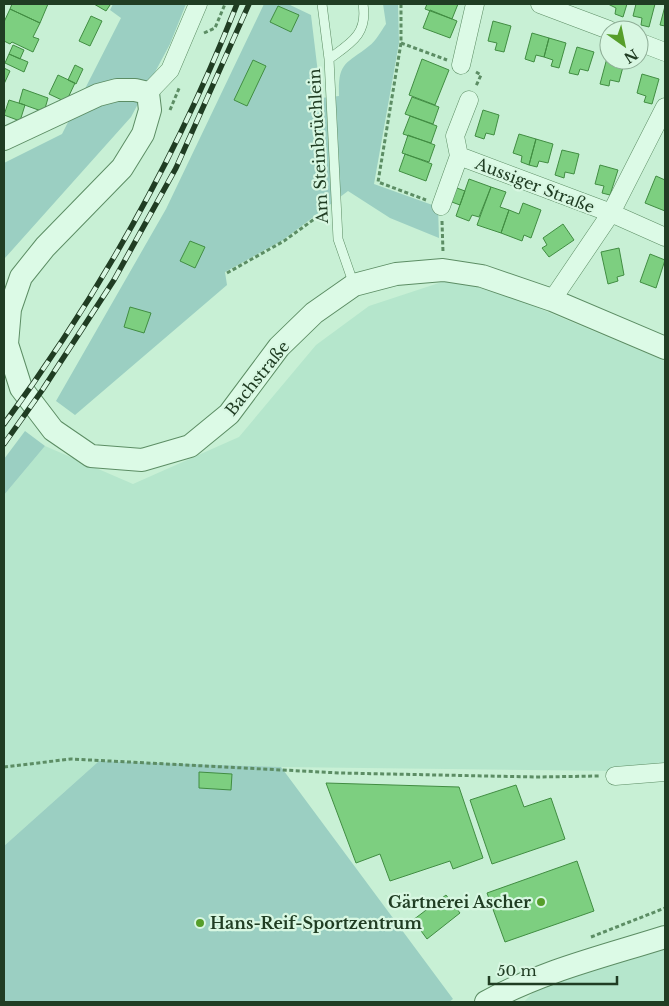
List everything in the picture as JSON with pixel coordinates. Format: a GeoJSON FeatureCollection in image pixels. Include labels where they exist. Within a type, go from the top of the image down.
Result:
{"type":"FeatureCollection","features":[{"type":"Feature","properties":{"kind":"street"},"geometry":{"type":"LineString","coordinates":[[462,65],[475,4]]}},
{"type":"Feature","properties":{"kind":"street"},"geometry":{"type":"LineString","coordinates":[[540,4],[599,26]]}},
{"type":"Feature","properties":{"kind":"street"},"geometry":{"type":"LineString","coordinates":[[4,139],[98,95],[117,90],[135,90],[148,93],[170,70],[206,7]]}},
{"type":"Feature","properties":{"kind":"street"},"geometry":{"type":"LineString","coordinates":[[649,46],[665,52]]}},
{"type":"Feature","properties":{"kind":"street","name":"Bachstraße"},"geometry":{"type":"LineString","coordinates":[[148,93],[150,110],[143,134],[122,168],[45,247],[21,277],[10,308],[7,344],[21,388],[53,430],[91,456],[142,460],[190,446],[229,414],[279,347],[314,314],[354,285],[396,274],[443,270],[482,276],[552,300],[665,348]]}},
{"type":"Feature","properties":{"kind":"street","name":"Aussiger Straße"},"geometry":{"type":"LineString","coordinates":[[441,206],[459,156],[455,136],[469,100]]}},
{"type":"Feature","properties":{"kind":"street"},"geometry":{"type":"LineString","coordinates":[[552,300],[611,213],[665,107]]}},
{"type":"Feature","properties":{"kind":"street","name":"Aussiger Straße"},"geometry":{"type":"LineString","coordinates":[[459,156],[611,213],[665,237]]}},
{"type":"Feature","properties":{"kind":"street"},"geometry":{"type":"LineString","coordinates":[[616,776],[665,772]]}},
{"type":"Feature","properties":{"kind":"street"},"geometry":{"type":"LineString","coordinates":[[486,1002],[512,988],[550,973],[665,937]]}},
{"type":"Feature","properties":{"kind":"lane","name":"Am Steinbrüchlein"},"geometry":{"type":"LineString","coordinates":[[322,4],[329,59],[338,239],[354,285]]}},
{"type":"Feature","properties":{"kind":"lane"},"geometry":{"type":"LineString","coordinates":[[329,59],[355,40],[365,17],[363,4]]}},
{"type":"Feature","properties":{"kind":"path"},"geometry":{"type":"LineString","coordinates":[[205,34],[215,28],[225,4]]}},
{"type":"Feature","properties":{"kind":"path"},"geometry":{"type":"LineString","coordinates":[[401,4],[401,43],[378,182],[441,206],[443,270]]}},
{"type":"Feature","properties":{"kind":"path"},"geometry":{"type":"LineString","coordinates":[[206,7],[221,13]]}},
{"type":"Feature","properties":{"kind":"path"},"geometry":{"type":"LineString","coordinates":[[167,119],[181,83]]}},
{"type":"Feature","properties":{"kind":"path"},"geometry":{"type":"LineString","coordinates":[[228,273],[284,241],[336,204]]}},
{"type":"Feature","properties":{"kind":"path"},"geometry":{"type":"LineString","coordinates":[[4,768],[71,759],[340,774],[536,777],[616,776]]}},
{"type":"Feature","properties":{"kind":"green space"},"geometry":{"type":"Polygon","coordinates":[[[451,279],[524,302],[665,361],[665,766],[617,771],[281,767],[99,761],[4,846],[4,495],[45,446],[133,484],[239,437],[316,345],[369,306],[451,279]]]}},
{"type":"Feature","properties":{"kind":"green space"},"geometry":{"type":"Polygon","coordinates":[[[665,946],[665,1002],[524,1002],[537,988],[665,946]]]}},
{"type":"Feature","properties":{"kind":"shaded area"},"geometry":{"type":"Polygon","coordinates":[[[113,4],[186,4],[170,44],[131,117],[5,258],[4,266],[4,163],[62,134],[121,18],[110,10],[113,4]]]}},
{"type":"Feature","properties":{"kind":"shaded area"},"geometry":{"type":"Polygon","coordinates":[[[264,4],[288,4],[311,15],[321,98],[339,96],[340,77],[345,65],[372,44],[386,24],[383,4],[398,4],[399,43],[374,184],[438,207],[439,238],[390,218],[348,191],[283,240],[225,272],[227,285],[75,415],[56,401],[166,209],[264,4]]]}},
{"type":"Feature","properties":{"kind":"shaded area"},"geometry":{"type":"Polygon","coordinates":[[[25,431],[45,446],[4,495],[4,459],[25,431]]]}},
{"type":"Feature","properties":{"kind":"shaded area","name":"Hans-Reif-Sportzentrum"},"geometry":{"type":"Polygon","coordinates":[[[99,761],[281,767],[453,999],[449,1002],[4,1002],[4,846],[99,761]]]}},
{"type":"Feature","properties":{"kind":"building"},"geometry":{"type":"Polygon","coordinates":[[[12,4],[48,4],[40,23],[10,9],[12,4]]]}},
{"type":"Feature","properties":{"kind":"building"},"geometry":{"type":"Polygon","coordinates":[[[94,4],[108,4],[110,5],[106,11],[94,4]]]}},
{"type":"Feature","properties":{"kind":"building"},"geometry":{"type":"Polygon","coordinates":[[[427,4],[458,4],[452,19],[425,9],[427,4]]]}},
{"type":"Feature","properties":{"kind":"building"},"geometry":{"type":"Polygon","coordinates":[[[608,4],[627,4],[623,17],[615,14],[616,8],[608,4]]]}},
{"type":"Feature","properties":{"kind":"building"},"geometry":{"type":"Polygon","coordinates":[[[636,4],[655,4],[649,27],[649,20],[642,20],[642,18],[633,16],[636,4]]]}},
{"type":"Feature","properties":{"kind":"building"},"geometry":{"type":"Polygon","coordinates":[[[278,6],[299,15],[291,32],[270,22],[278,6]]]}},
{"type":"Feature","properties":{"kind":"building"},"geometry":{"type":"Polygon","coordinates":[[[665,6],[665,26],[660,25],[665,6]]]}},
{"type":"Feature","properties":{"kind":"building"},"geometry":{"type":"Polygon","coordinates":[[[10,9],[40,23],[33,37],[39,39],[33,52],[12,42],[10,44],[4,41],[4,22],[10,9]]]}},
{"type":"Feature","properties":{"kind":"building"},"geometry":{"type":"Polygon","coordinates":[[[430,10],[457,21],[450,38],[423,28],[430,10]]]}},
{"type":"Feature","properties":{"kind":"building"},"geometry":{"type":"Polygon","coordinates":[[[91,16],[102,21],[90,46],[79,41],[91,16]]]}},
{"type":"Feature","properties":{"kind":"building"},"geometry":{"type":"Polygon","coordinates":[[[493,21],[511,26],[504,52],[495,50],[497,43],[488,41],[493,21]]]}},
{"type":"Feature","properties":{"kind":"building"},"geometry":{"type":"Polygon","coordinates":[[[532,33],[549,38],[544,57],[536,55],[534,62],[525,59],[532,33]]]}},
{"type":"Feature","properties":{"kind":"building"},"geometry":{"type":"Polygon","coordinates":[[[549,38],[566,43],[559,68],[551,66],[553,60],[544,57],[549,38]]]}},
{"type":"Feature","properties":{"kind":"building"},"geometry":{"type":"Polygon","coordinates":[[[13,45],[24,50],[20,59],[9,54],[13,45]]]}},
{"type":"Feature","properties":{"kind":"building"},"geometry":{"type":"Polygon","coordinates":[[[577,47],[594,52],[588,71],[580,69],[578,75],[569,73],[577,47]]]}},
{"type":"Feature","properties":{"kind":"building"},"geometry":{"type":"Polygon","coordinates":[[[9,54],[28,62],[24,72],[5,63],[9,54]]]}},
{"type":"Feature","properties":{"kind":"building"},"geometry":{"type":"Polygon","coordinates":[[[422,59],[449,70],[435,105],[409,95],[422,59]]]}},
{"type":"Feature","properties":{"kind":"building"},"geometry":{"type":"Polygon","coordinates":[[[253,60],[266,66],[247,106],[234,100],[253,60]]]}},
{"type":"Feature","properties":{"kind":"building"},"geometry":{"type":"Polygon","coordinates":[[[75,65],[83,69],[76,84],[68,80],[75,65]]]}},
{"type":"Feature","properties":{"kind":"building"},"geometry":{"type":"Polygon","coordinates":[[[4,68],[10,71],[4,84],[4,68]]]}},
{"type":"Feature","properties":{"kind":"building"},"geometry":{"type":"Polygon","coordinates":[[[604,70],[622,70],[619,82],[610,80],[609,86],[600,84],[604,70]]]}},
{"type":"Feature","properties":{"kind":"building"},"geometry":{"type":"Polygon","coordinates":[[[642,74],[659,79],[652,104],[644,102],[646,96],[637,93],[642,74]]]}},
{"type":"Feature","properties":{"kind":"building"},"geometry":{"type":"Polygon","coordinates":[[[58,75],[75,83],[66,102],[49,94],[58,75]]]}},
{"type":"Feature","properties":{"kind":"building"},"geometry":{"type":"Polygon","coordinates":[[[23,89],[48,98],[44,112],[19,103],[23,89]]]}},
{"type":"Feature","properties":{"kind":"building"},"geometry":{"type":"Polygon","coordinates":[[[412,97],[439,107],[433,124],[405,114],[412,97]]]}},
{"type":"Feature","properties":{"kind":"building"},"geometry":{"type":"Polygon","coordinates":[[[9,100],[25,105],[20,121],[4,115],[9,100]]]}},
{"type":"Feature","properties":{"kind":"building"},"geometry":{"type":"Polygon","coordinates":[[[483,110],[499,115],[494,135],[486,133],[484,139],[475,136],[483,110]]]}},
{"type":"Feature","properties":{"kind":"building"},"geometry":{"type":"Polygon","coordinates":[[[410,116],[437,126],[431,143],[403,134],[410,116]]]}},
{"type":"Feature","properties":{"kind":"building"},"geometry":{"type":"Polygon","coordinates":[[[519,134],[536,139],[529,165],[521,162],[522,156],[513,153],[519,134]]]}},
{"type":"Feature","properties":{"kind":"building"},"geometry":{"type":"Polygon","coordinates":[[[408,135],[435,145],[429,162],[402,153],[408,135]]]}},
{"type":"Feature","properties":{"kind":"building"},"geometry":{"type":"Polygon","coordinates":[[[536,139],[553,144],[548,163],[539,161],[537,167],[529,165],[536,139]]]}},
{"type":"Feature","properties":{"kind":"building"},"geometry":{"type":"Polygon","coordinates":[[[562,150],[579,154],[574,174],[565,172],[564,178],[555,175],[562,150]]]}},
{"type":"Feature","properties":{"kind":"building"},"geometry":{"type":"Polygon","coordinates":[[[405,154],[432,164],[426,181],[399,171],[405,154]]]}},
{"type":"Feature","properties":{"kind":"building"},"geometry":{"type":"Polygon","coordinates":[[[600,165],[618,170],[610,195],[602,193],[604,186],[595,184],[600,165]]]}},
{"type":"Feature","properties":{"kind":"building"},"geometry":{"type":"Polygon","coordinates":[[[656,176],[665,180],[665,211],[645,203],[656,176]]]}},
{"type":"Feature","properties":{"kind":"building"},"geometry":{"type":"Polygon","coordinates":[[[469,179],[491,187],[479,217],[472,215],[469,221],[456,216],[469,179]]]}},
{"type":"Feature","properties":{"kind":"building"},"geometry":{"type":"Polygon","coordinates":[[[454,187],[465,191],[460,205],[449,201],[454,187]]]}},
{"type":"Feature","properties":{"kind":"building"},"geometry":{"type":"Polygon","coordinates":[[[491,187],[506,192],[500,207],[509,210],[501,233],[477,225],[491,187]]]}},
{"type":"Feature","properties":{"kind":"building"},"geometry":{"type":"Polygon","coordinates":[[[523,203],[541,210],[531,238],[524,235],[522,241],[501,233],[509,210],[519,214],[523,203]]]}},
{"type":"Feature","properties":{"kind":"building"},"geometry":{"type":"Polygon","coordinates":[[[563,224],[574,240],[549,257],[542,248],[547,245],[543,238],[563,224]]]}},
{"type":"Feature","properties":{"kind":"building"},"geometry":{"type":"Polygon","coordinates":[[[190,241],[205,247],[195,268],[180,261],[190,241]]]}},
{"type":"Feature","properties":{"kind":"building"},"geometry":{"type":"Polygon","coordinates":[[[619,248],[624,275],[617,277],[618,281],[608,284],[601,252],[619,248]]]}},
{"type":"Feature","properties":{"kind":"building"},"geometry":{"type":"Polygon","coordinates":[[[650,254],[665,260],[656,288],[640,282],[650,254]]]}},
{"type":"Feature","properties":{"kind":"building"},"geometry":{"type":"Polygon","coordinates":[[[130,307],[151,313],[144,333],[124,327],[130,307]]]}},
{"type":"Feature","properties":{"kind":"building"},"geometry":{"type":"Polygon","coordinates":[[[199,772],[232,774],[231,790],[199,788],[199,772]]]}},
{"type":"Feature","properties":{"kind":"building"},"geometry":{"type":"Polygon","coordinates":[[[326,783],[459,787],[483,858],[453,869],[450,861],[390,881],[380,854],[356,863],[326,783]]]}},
{"type":"Feature","properties":{"kind":"building"},"geometry":{"type":"Polygon","coordinates":[[[516,785],[524,807],[551,798],[565,839],[492,864],[470,800],[516,785]]]}},
{"type":"Feature","properties":{"kind":"building","name":"Gärtnerei Ascher"},"geometry":{"type":"Polygon","coordinates":[[[577,861],[594,911],[505,942],[487,893],[577,861]]]}},
{"type":"Feature","properties":{"kind":"building"},"geometry":{"type":"Polygon","coordinates":[[[446,895],[460,913],[427,939],[413,920],[446,895]]]}},
{"type":"Feature","properties":{"kind":"railway"},"geometry":{"type":"LineString","coordinates":[[4,424],[73,325],[134,222],[163,169],[189,115],[237,4]]}},
{"type":"Feature","properties":{"kind":"railway"},"geometry":{"type":"LineString","coordinates":[[4,444],[43,389],[114,280],[176,168],[249,4]]}},
{"type":"Feature","properties":{"kind":"place","name":"Gärtnerei Ascher"},"geometry":{"type":"Point","coordinates":[541,902]}},
{"type":"Feature","properties":{"kind":"place","name":"Hans-Reif-Sportzentrum"},"geometry":{"type":"Point","coordinates":[200,923]}}]}
